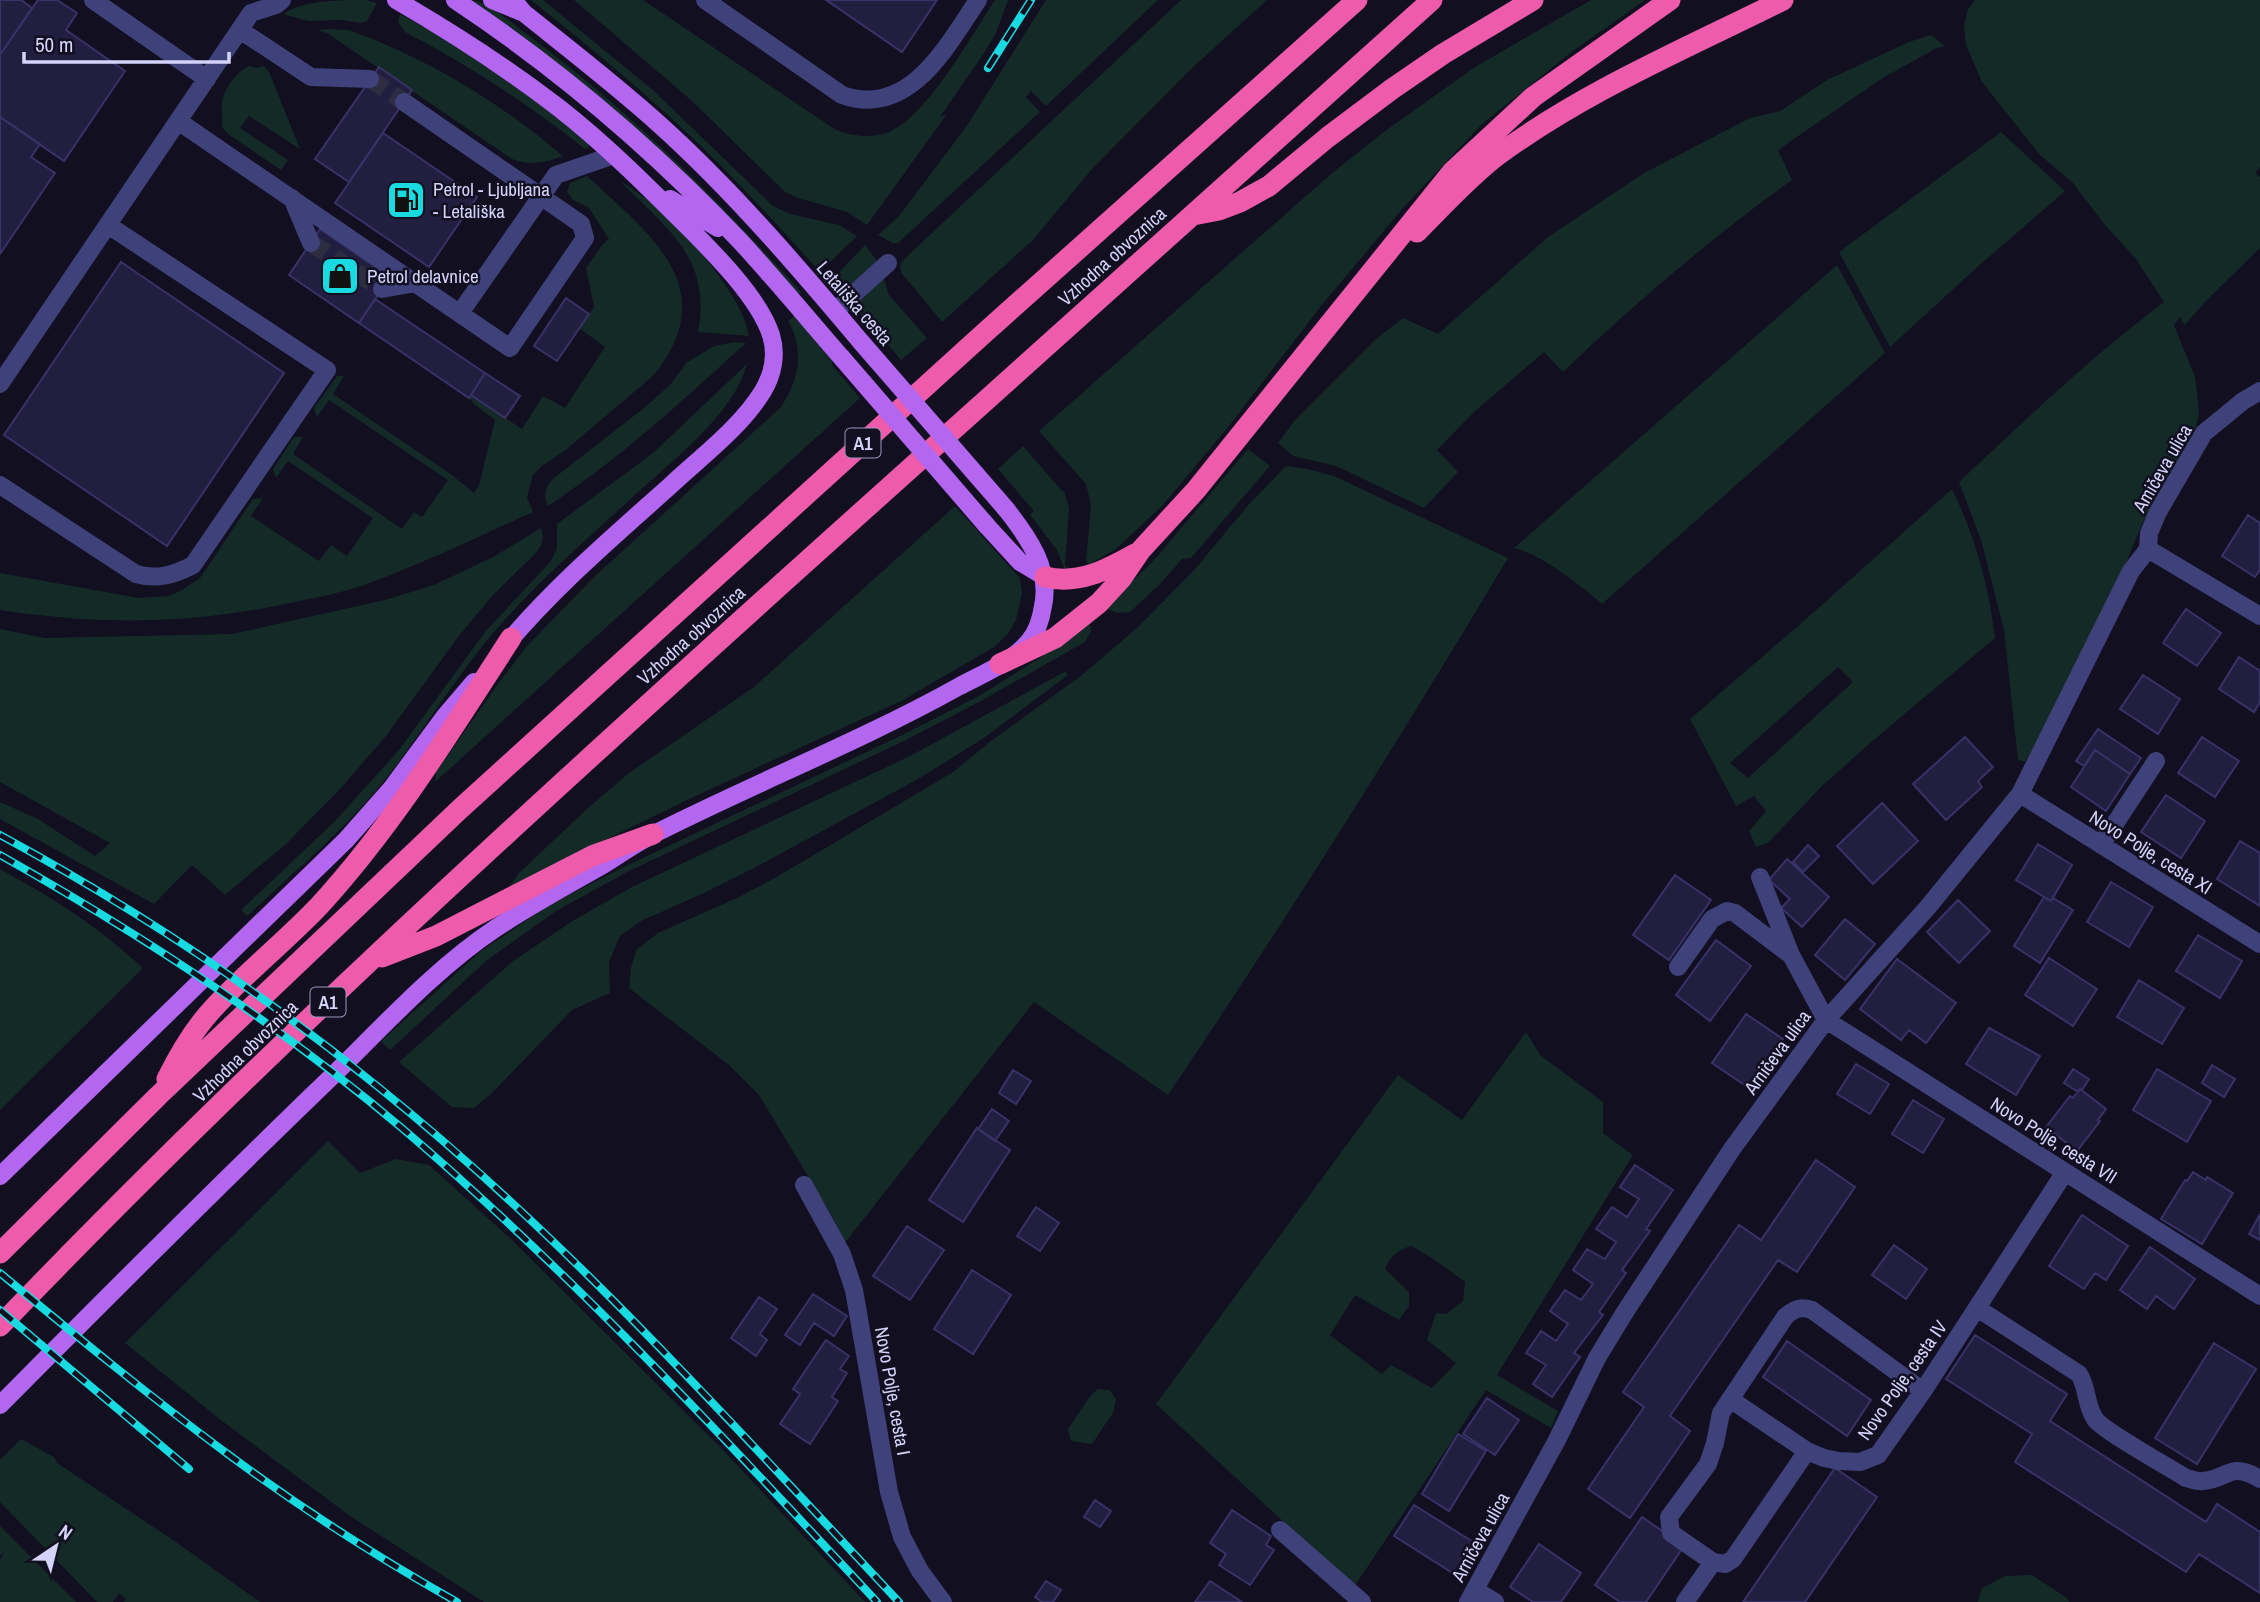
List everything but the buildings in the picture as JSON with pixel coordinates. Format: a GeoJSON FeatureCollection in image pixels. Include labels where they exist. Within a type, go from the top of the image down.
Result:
{"type":"FeatureCollection","features":[{"type":"Feature","properties":{"kind":"highway","name":"Vzhodna obvoznica"},"geometry":{"type":"LineString","coordinates":[[0,1254],[158,1096],[460,809],[951,363],[1357,0]]}},
{"type":"Feature","properties":{"kind":"highway","name":"Vzhodna obvoznica"},"geometry":{"type":"LineString","coordinates":[[0,1326],[142,1181],[370,962],[675,680],[1432,0]]}},
{"type":"Feature","properties":{"kind":"highway"},"geometry":{"type":"LineString","coordinates":[[1191,216],[1240,202],[1269,186],[1392,89],[1443,54],[1533,0]]}},
{"type":"Feature","properties":{"kind":"highway"},"geometry":{"type":"LineString","coordinates":[[1000,664],[1055,638],[1099,603],[1121,579],[1140,551],[1196,490],[1452,172],[1533,97],[1670,0]]}},
{"type":"Feature","properties":{"kind":"highway"},"geometry":{"type":"LineString","coordinates":[[1348,299],[1472,177],[1498,155],[1618,82],[1783,0]]}},
{"type":"Feature","properties":{"kind":"highway"},"geometry":{"type":"LineString","coordinates":[[1045,577],[1065,580],[1091,576],[1140,551]]}},
{"type":"Feature","properties":{"kind":"highway"},"geometry":{"type":"LineString","coordinates":[[158,1096],[186,1043],[210,1013],[320,905],[362,853],[428,764],[512,638]]}},
{"type":"Feature","properties":{"kind":"highway"},"geometry":{"type":"LineString","coordinates":[[370,962],[436,936],[592,856],[653,834]]}},
{"type":"Feature","properties":{"kind":"main road"},"geometry":{"type":"LineString","coordinates":[[0,1176],[346,840],[391,789],[445,716],[512,638],[558,587],[738,421],[764,390],[773,366],[772,337],[755,304],[708,247],[643,183],[561,109],[488,56],[396,0]]}},
{"type":"Feature","properties":{"kind":"main road"},"geometry":{"type":"LineString","coordinates":[[455,0],[519,44],[648,150],[739,241],[1020,562],[1045,577]]}},
{"type":"Feature","properties":{"kind":"main road","name":"Letališka cesta"},"geometry":{"type":"LineString","coordinates":[[0,1405],[199,1204],[454,960],[492,931],[539,900],[653,834],[915,710],[1000,664],[1024,647],[1040,624],[1045,598],[1045,577],[1030,542],[1006,509],[835,311],[750,215],[693,157],[610,82],[519,7],[492,0]]}},
{"type":"Feature","properties":{"kind":"main road"},"geometry":{"type":"LineString","coordinates":[[643,183],[739,241]]}},
{"type":"Feature","properties":{"kind":"street"},"geometry":{"type":"LineString","coordinates":[[93,0],[207,79]]}},
{"type":"Feature","properties":{"kind":"street"},"geometry":{"type":"LineString","coordinates":[[0,384],[240,30],[251,7],[276,5],[282,0]]}},
{"type":"Feature","properties":{"kind":"street"},"geometry":{"type":"LineString","coordinates":[[705,0],[842,95],[857,101],[896,94],[915,82],[934,64],[978,0]]}},
{"type":"Feature","properties":{"kind":"street"},"geometry":{"type":"LineString","coordinates":[[240,30],[311,77],[370,79]]}},
{"type":"Feature","properties":{"kind":"street"},"geometry":{"type":"LineString","coordinates":[[178,121],[510,348],[585,238],[581,224],[404,102]]}},
{"type":"Feature","properties":{"kind":"street"},"geometry":{"type":"LineString","coordinates":[[460,313],[556,175],[614,155]]}},
{"type":"Feature","properties":{"kind":"street"},"geometry":{"type":"LineString","coordinates":[[292,198],[311,243]]}},
{"type":"Feature","properties":{"kind":"street"},"geometry":{"type":"LineString","coordinates":[[0,485],[136,574],[149,578],[179,572],[193,565],[327,370],[108,225]]}},
{"type":"Feature","properties":{"kind":"street"},"geometry":{"type":"LineString","coordinates":[[835,311],[888,263]]}},
{"type":"Feature","properties":{"kind":"street"},"geometry":{"type":"LineString","coordinates":[[382,289],[416,283]]}},
{"type":"Feature","properties":{"kind":"street","name":"Amičeva ulica"},"geometry":{"type":"LineString","coordinates":[[2148,549],[2149,533],[2158,512],[2204,433],[2243,401],[2260,391]]}},
{"type":"Feature","properties":{"kind":"street"},"geometry":{"type":"LineString","coordinates":[[2148,549],[2260,616]]}},
{"type":"Feature","properties":{"kind":"street","name":"Arničeva ulica"},"geometry":{"type":"LineString","coordinates":[[1472,1596],[1557,1440],[1597,1358],[1732,1149],[1826,1020],[1928,907],[2020,794],[2130,571],[2148,549]]}},
{"type":"Feature","properties":{"kind":"street"},"geometry":{"type":"LineString","coordinates":[[2101,845],[2156,761]]}},
{"type":"Feature","properties":{"kind":"street","name":"Novo Polje, cesta XI"},"geometry":{"type":"LineString","coordinates":[[2020,794],[2260,944]]}},
{"type":"Feature","properties":{"kind":"street"},"geometry":{"type":"LineString","coordinates":[[1760,877],[1791,955],[1826,1020]]}},
{"type":"Feature","properties":{"kind":"street"},"geometry":{"type":"LineString","coordinates":[[1678,967],[1712,919],[1727,911],[1735,913],[1791,955]]}},
{"type":"Feature","properties":{"kind":"street","name":"Novo Polje, cesta VII"},"geometry":{"type":"LineString","coordinates":[[1826,1020],[2260,1296]]}},
{"type":"Feature","properties":{"kind":"street","name":"Novo Polje, cesta IV"},"geometry":{"type":"LineString","coordinates":[[1730,1399],[1807,1451],[1824,1458],[1860,1462],[1878,1455],[1923,1391],[2065,1172]]}},
{"type":"Feature","properties":{"kind":"street","name":"Novo Polje, cesta I"},"geometry":{"type":"LineString","coordinates":[[804,1185],[842,1254],[854,1290],[889,1492],[902,1537],[920,1571],[943,1602]]}},
{"type":"Feature","properties":{"kind":"street"},"geometry":{"type":"LineString","coordinates":[[1977,1308],[2079,1374],[2085,1383],[2087,1405],[2096,1422],[2186,1478],[2203,1481],[2232,1471],[2251,1474],[2260,1479]]}},
{"type":"Feature","properties":{"kind":"street"},"geometry":{"type":"LineString","coordinates":[[1807,1451],[1733,1559],[1725,1564],[1713,1562],[1671,1533],[1669,1517],[1708,1464],[1721,1413],[1785,1317],[1794,1309],[1812,1310],[1923,1391]]}},
{"type":"Feature","properties":{"kind":"street"},"geometry":{"type":"LineString","coordinates":[[1280,1530],[1362,1602]]}},
{"type":"Feature","properties":{"kind":"street"},"geometry":{"type":"LineString","coordinates":[[1685,1602],[1713,1562]]}},
{"type":"Feature","properties":{"kind":"street"},"geometry":{"type":"LineString","coordinates":[[1472,1596],[1495,1602]]}},
{"type":"Feature","properties":{"kind":"green space"},"geometry":{"type":"Polygon","coordinates":[[[366,0],[377,3],[367,21],[361,23],[341,20],[308,21],[283,14],[311,3],[366,0]]]}},
{"type":"Feature","properties":{"kind":"green space"},"geometry":{"type":"Polygon","coordinates":[[[469,0],[484,4],[500,13],[602,94],[704,189],[801,292],[798,295],[469,0]]]}},
{"type":"Feature","properties":{"kind":"green space"},"geometry":{"type":"Polygon","coordinates":[[[531,0],[543,0],[654,91],[773,206],[790,214],[839,225],[857,236],[820,272],[682,128],[531,0]]]}},
{"type":"Feature","properties":{"kind":"green space"},"geometry":{"type":"Polygon","coordinates":[[[574,0],[643,0],[836,130],[869,136],[889,132],[919,109],[948,73],[995,0],[1008,0],[996,33],[940,117],[947,114],[867,225],[847,212],[785,192],[692,101],[574,0]]]}},
{"type":"Feature","properties":{"kind":"green space"},"geometry":{"type":"Polygon","coordinates":[[[1046,0],[1158,0],[1046,106],[1031,91],[1026,97],[1040,112],[898,243],[878,235],[899,216],[966,127],[1046,0]]]}},
{"type":"Feature","properties":{"kind":"green space"},"geometry":{"type":"Polygon","coordinates":[[[1181,0],[1267,0],[1191,69],[1092,169],[1033,240],[942,322],[903,275],[900,267],[903,260],[1181,0]]]}},
{"type":"Feature","properties":{"kind":"green space"},"geometry":{"type":"Polygon","coordinates":[[[1591,0],[1645,0],[1573,51],[1482,124],[1403,208],[1321,306],[1229,426],[1163,505],[1116,549],[1088,565],[1086,560],[1091,505],[1086,484],[1039,431],[1331,174],[1385,131],[1475,67],[1591,0]]]}},
{"type":"Feature","properties":{"kind":"green space"},"geometry":{"type":"Polygon","coordinates":[[[1975,0],[2260,0],[2260,167],[2255,173],[2260,177],[2260,248],[2185,325],[2180,317],[2174,325],[2195,377],[2199,412],[2195,433],[2143,522],[2123,570],[2025,762],[2018,760],[2004,630],[1981,540],[1959,482],[2085,367],[2164,302],[2136,259],[2105,225],[2073,183],[2040,155],[1982,82],[1966,45],[1964,25],[1968,9],[1975,0]]]}},
{"type":"Feature","properties":{"kind":"green space"},"geometry":{"type":"Polygon","coordinates":[[[400,14],[450,42],[522,90],[568,125],[589,144],[588,148],[585,149],[542,116],[475,72],[405,32],[398,22],[400,14]]]}},
{"type":"Feature","properties":{"kind":"green space"},"geometry":{"type":"Polygon","coordinates":[[[317,30],[349,30],[385,44],[439,71],[516,119],[563,156],[538,163],[512,159],[327,33],[317,30]]]}},
{"type":"Feature","properties":{"kind":"green space"},"geometry":{"type":"Polygon","coordinates":[[[1931,35],[1945,46],[1881,79],[1778,150],[1792,180],[1674,272],[1563,372],[1544,352],[1475,411],[1437,450],[1458,472],[1424,508],[1336,466],[1293,456],[1278,443],[1295,420],[1376,339],[1403,318],[1438,334],[1548,237],[1644,173],[1750,118],[1780,111],[1827,80],[1909,42],[1931,35]]]}},
{"type":"Feature","properties":{"kind":"green space"},"geometry":{"type":"Polygon","coordinates":[[[249,66],[264,66],[269,72],[300,149],[249,116],[240,128],[288,160],[281,170],[228,134],[222,127],[225,92],[235,76],[249,66]]]}},
{"type":"Feature","properties":{"kind":"green space"},"geometry":{"type":"Polygon","coordinates":[[[2001,132],[2065,191],[1890,347],[1839,252],[2001,132]]]}},
{"type":"Feature","properties":{"kind":"green space"},"geometry":{"type":"Polygon","coordinates":[[[587,176],[654,241],[670,264],[680,289],[682,315],[674,344],[654,375],[533,475],[527,497],[533,512],[430,559],[367,584],[257,609],[220,615],[148,620],[76,619],[0,610],[0,573],[139,598],[169,596],[200,578],[253,499],[263,498],[251,516],[319,561],[331,545],[347,556],[373,518],[288,461],[276,478],[273,469],[294,437],[303,437],[293,454],[402,529],[414,512],[422,517],[448,480],[329,400],[317,417],[314,408],[337,376],[344,376],[333,394],[474,493],[479,485],[495,420],[475,405],[469,398],[471,395],[522,429],[543,396],[565,408],[605,347],[579,328],[594,307],[586,268],[609,239],[589,208],[573,200],[567,192],[570,183],[587,176]]]}},
{"type":"Feature","properties":{"kind":"green space"},"geometry":{"type":"Polygon","coordinates":[[[621,182],[657,208],[698,249],[732,295],[749,336],[698,332],[701,306],[692,264],[669,231],[621,182]]]}},
{"type":"Feature","properties":{"kind":"green space"},"geometry":{"type":"Polygon","coordinates":[[[865,245],[877,261],[848,290],[841,283],[834,288],[829,283],[865,245]]]}},
{"type":"Feature","properties":{"kind":"green space"},"geometry":{"type":"Polygon","coordinates":[[[1837,265],[1885,353],[1602,604],[1549,564],[1514,548],[1837,265]]]}},
{"type":"Feature","properties":{"kind":"green space"},"geometry":{"type":"Polygon","coordinates":[[[883,277],[889,295],[927,338],[901,360],[875,329],[871,332],[860,318],[860,301],[883,277]]]}},
{"type":"Feature","properties":{"kind":"green space"},"geometry":{"type":"Polygon","coordinates":[[[795,315],[860,398],[435,782],[436,772],[527,646],[594,577],[781,407],[792,386],[798,365],[797,343],[788,321],[795,315]]]}},
{"type":"Feature","properties":{"kind":"green space"},"geometry":{"type":"Polygon","coordinates":[[[746,343],[626,449],[548,506],[546,491],[554,478],[644,408],[671,384],[686,363],[714,346],[746,343]]]}},
{"type":"Feature","properties":{"kind":"green space"},"geometry":{"type":"Polygon","coordinates":[[[747,364],[729,401],[700,436],[562,562],[510,614],[450,689],[395,767],[365,804],[247,916],[241,910],[335,821],[399,750],[485,632],[551,561],[557,548],[557,524],[653,453],[747,364]]]}},
{"type":"Feature","properties":{"kind":"green space"},"geometry":{"type":"Polygon","coordinates":[[[1023,446],[1064,491],[1069,508],[1065,565],[1068,569],[1064,568],[1057,550],[1030,515],[1034,511],[998,469],[1023,446]]]}},
{"type":"Feature","properties":{"kind":"green space"},"geometry":{"type":"Polygon","coordinates":[[[1248,449],[1270,466],[1191,558],[1182,559],[1130,612],[1117,613],[1105,608],[1155,559],[1248,449]]]}},
{"type":"Feature","properties":{"kind":"green space"},"geometry":{"type":"Polygon","coordinates":[[[1286,466],[1334,476],[1508,558],[1341,829],[1168,1095],[1034,1002],[844,1244],[832,1216],[759,1095],[729,1065],[629,988],[631,967],[637,949],[658,933],[775,878],[953,772],[1082,675],[1137,628],[1195,569],[1250,503],[1286,466]]]}},
{"type":"Feature","properties":{"kind":"green space"},"geometry":{"type":"Polygon","coordinates":[[[1952,489],[1980,562],[1995,638],[1821,787],[1768,843],[1756,847],[1749,831],[1766,811],[1754,796],[1736,806],[1690,719],[1952,489]],[[1838,667],[1730,763],[1748,778],[1853,682],[1838,667]]]}},
{"type":"Feature","properties":{"kind":"green space"},"geometry":{"type":"Polygon","coordinates":[[[955,506],[1020,578],[1022,593],[1016,620],[1008,634],[994,647],[903,700],[685,801],[509,887],[519,873],[588,808],[629,773],[754,687],[955,506]]]}},
{"type":"Feature","properties":{"kind":"green space"},"geometry":{"type":"Polygon","coordinates":[[[541,528],[541,546],[493,595],[458,637],[386,736],[341,788],[285,845],[225,895],[192,865],[154,904],[0,819],[0,802],[38,819],[95,856],[110,843],[0,782],[0,629],[45,638],[232,634],[385,600],[434,585],[495,556],[541,528]]]}},
{"type":"Feature","properties":{"kind":"green space"},"geometry":{"type":"Polygon","coordinates":[[[1089,621],[1091,631],[1085,642],[981,701],[904,741],[627,872],[556,911],[486,961],[390,1050],[381,1041],[481,951],[551,904],[979,696],[1038,659],[1089,621]]]}},
{"type":"Feature","properties":{"kind":"green space"},"geometry":{"type":"Polygon","coordinates":[[[1066,671],[1068,675],[984,738],[918,779],[754,868],[641,921],[620,936],[609,962],[610,993],[572,1010],[492,1093],[474,1108],[452,1107],[399,1062],[513,961],[574,920],[632,887],[910,756],[1066,671]]]}},
{"type":"Feature","properties":{"kind":"green space"},"geometry":{"type":"Polygon","coordinates":[[[0,869],[75,914],[143,968],[0,1110],[0,869]]]}},
{"type":"Feature","properties":{"kind":"green space"},"geometry":{"type":"Polygon","coordinates":[[[1526,1032],[1540,1055],[1603,1102],[1603,1133],[1633,1155],[1497,1375],[1558,1411],[1551,1428],[1486,1390],[1354,1587],[1156,1404],[1398,1075],[1462,1120],[1526,1032]],[[1411,1246],[1402,1249],[1389,1260],[1385,1269],[1409,1292],[1409,1306],[1399,1320],[1355,1295],[1330,1335],[1382,1374],[1391,1365],[1432,1388],[1456,1363],[1427,1340],[1436,1313],[1446,1314],[1463,1301],[1465,1282],[1411,1246]]]}},
{"type":"Feature","properties":{"kind":"green space"},"geometry":{"type":"Polygon","coordinates":[[[328,1141],[360,1173],[396,1159],[429,1165],[510,1238],[724,1451],[865,1602],[484,1602],[350,1516],[222,1421],[125,1343],[328,1141]]]}},
{"type":"Feature","properties":{"kind":"green space"},"geometry":{"type":"Polygon","coordinates":[[[1098,1389],[1110,1390],[1116,1399],[1113,1413],[1092,1444],[1071,1441],[1068,1429],[1098,1389]]]}},
{"type":"Feature","properties":{"kind":"green space"},"geometry":{"type":"Polygon","coordinates":[[[21,1439],[54,1457],[57,1463],[260,1602],[124,1602],[126,1599],[119,1593],[113,1602],[97,1602],[0,1502],[0,1460],[21,1439]]]}},
{"type":"Feature","properties":{"kind":"green space"},"geometry":{"type":"Polygon","coordinates":[[[0,1526],[76,1602],[0,1602],[0,1559],[4,1553],[0,1555],[0,1526]]]}},
{"type":"Feature","properties":{"kind":"green space"},"geometry":{"type":"Polygon","coordinates":[[[2032,1575],[2069,1602],[1978,1602],[1982,1588],[2005,1576],[2032,1575]]]}},
{"type":"Feature","properties":{"kind":"tunnel"},"geometry":{"type":"LineString","coordinates":[[370,79],[404,102]]}},
{"type":"Feature","properties":{"kind":"tunnel"},"geometry":{"type":"LineString","coordinates":[[311,243],[382,289]]}},
{"type":"Feature","properties":{"kind":"railway"},"geometry":{"type":"LineString","coordinates":[[988,68],[1031,0]]}},
{"type":"Feature","properties":{"kind":"railway"},"geometry":{"type":"LineString","coordinates":[[0,835],[99,891],[195,952],[333,1051],[447,1145],[516,1206],[647,1335],[899,1602]]}},
{"type":"Feature","properties":{"kind":"railway"},"geometry":{"type":"LineString","coordinates":[[0,855],[53,885],[208,983],[308,1053],[403,1129],[466,1184],[588,1299],[877,1602]]}},
{"type":"Feature","properties":{"kind":"railway"},"geometry":{"type":"LineString","coordinates":[[0,1273],[139,1386],[253,1472],[339,1531],[457,1602]]}},
{"type":"Feature","properties":{"kind":"railway"},"geometry":{"type":"LineString","coordinates":[[0,1310],[189,1469]]}},
{"type":"Feature","properties":{"kind":"place","name":"Petrol - Ljubljana - Letališka"},"geometry":{"type":"Point","coordinates":[406,200]}},
{"type":"Feature","properties":{"kind":"place","name":"Petrol delavnice"},"geometry":{"type":"Point","coordinates":[340,276]}}]}
